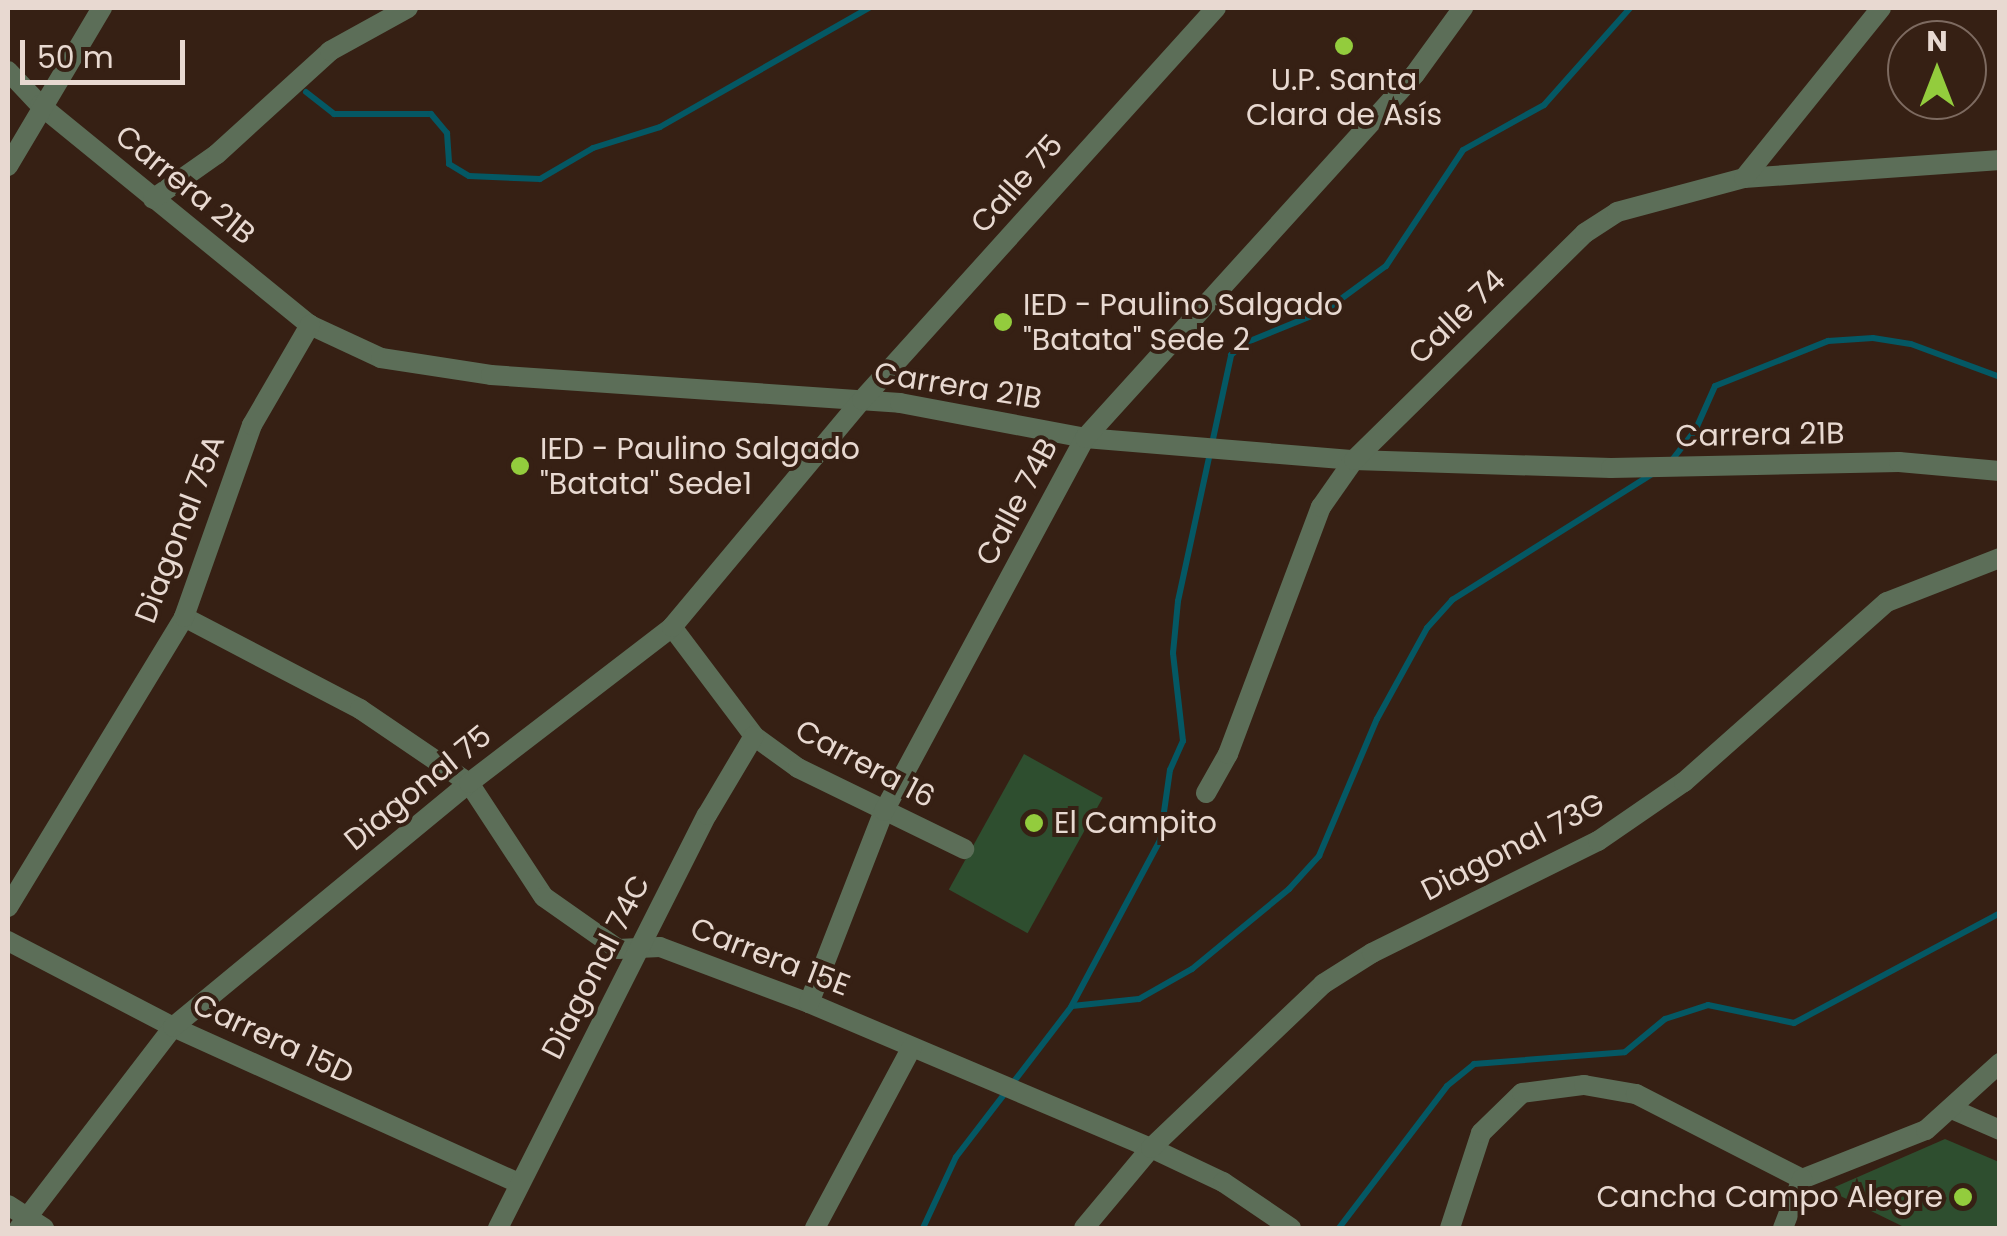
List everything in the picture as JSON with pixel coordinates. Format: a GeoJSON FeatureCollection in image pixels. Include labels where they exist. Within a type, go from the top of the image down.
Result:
{"type":"FeatureCollection","features":[{"type":"Feature","properties":{"kind":"street"},"geometry":{"type":"LineString","coordinates":[[8,166],[40,105],[102,8]]}},
{"type":"Feature","properties":{"kind":"street"},"geometry":{"type":"LineString","coordinates":[[153,199],[217,154],[330,51],[408,8]]}},
{"type":"Feature","properties":{"kind":"street","name":"Calle 75"},"geometry":{"type":"LineString","coordinates":[[862,400],[1216,8]]}},
{"type":"Feature","properties":{"kind":"street","name":"Calle 74B"},"geometry":{"type":"LineString","coordinates":[[809,1003],[884,811],[1085,438],[1415,74],[1463,8]]}},
{"type":"Feature","properties":{"kind":"street"},"geometry":{"type":"LineString","coordinates":[[1744,178],[1880,8]]}},
{"type":"Feature","properties":{"kind":"street","name":"Carrera 21B"},"geometry":{"type":"LineString","coordinates":[[8,70],[40,105],[310,325],[382,358],[490,376],[946,408],[1085,438],[1191,442],[1354,460],[1611,468],[1899,462],[2000,471]]}},
{"type":"Feature","properties":{"kind":"street","name":"Calle 74"},"geometry":{"type":"LineString","coordinates":[[1206,793],[1228,754],[1321,507],[1354,460],[1585,233],[1616,212],[1744,178],[2000,160]]}},
{"type":"Feature","properties":{"kind":"street","name":"Diagonal 75A"},"geometry":{"type":"LineString","coordinates":[[8,906],[184,616],[252,425],[310,325]]}},
{"type":"Feature","properties":{"kind":"street","name":"Diagonal 75"},"geometry":{"type":"LineString","coordinates":[[30,1225],[173,1026],[468,783],[672,627],[862,400]]}},
{"type":"Feature","properties":{"kind":"street","name":"Diagonal 73G"},"geometry":{"type":"LineString","coordinates":[[1084,1228],[1151,1148],[1323,984],[1598,841],[1684,782],[1887,602],[2000,558]]}},
{"type":"Feature","properties":{"kind":"street","name":"Carrera 15E"},"geometry":{"type":"LineString","coordinates":[[184,616],[360,709],[468,783],[544,897],[618,949],[640,951],[660,947],[809,1003],[1151,1148],[1222,1182],[1291,1228]]}},
{"type":"Feature","properties":{"kind":"street","name":"Carrera 16"},"geometry":{"type":"LineString","coordinates":[[672,627],[754,736],[798,768],[964,849]]}},
{"type":"Feature","properties":{"kind":"street","name":"Diagonal 74C"},"geometry":{"type":"LineString","coordinates":[[498,1228],[754,736]]}},
{"type":"Feature","properties":{"kind":"street","name":"Carrera 15D"},"geometry":{"type":"LineString","coordinates":[[8,941],[173,1026],[518,1184]]}},
{"type":"Feature","properties":{"kind":"street"},"geometry":{"type":"LineString","coordinates":[[815,1228],[912,1047]]}},
{"type":"Feature","properties":{"kind":"street"},"geometry":{"type":"LineString","coordinates":[[1783,1228],[1802,1179],[1926,1130],[2000,1063]]}},
{"type":"Feature","properties":{"kind":"street"},"geometry":{"type":"LineString","coordinates":[[1450,1228],[1480,1133],[1522,1093],[1584,1085],[1636,1094],[1802,1179]]}},
{"type":"Feature","properties":{"kind":"street"},"geometry":{"type":"LineString","coordinates":[[1952,1108],[2000,1130]]}},
{"type":"Feature","properties":{"kind":"street"},"geometry":{"type":"LineString","coordinates":[[8,1205],[30,1225]]}},
{"type":"Feature","properties":{"kind":"green space","name":"El Campito"},"geometry":{"type":"Polygon","coordinates":[[[1024,754],[1103,798],[1028,933],[949,890],[1024,754]]]}},
{"type":"Feature","properties":{"kind":"green space"},"geometry":{"type":"Polygon","coordinates":[[[1945,1139],[1999,1162],[1999,1228],[1906,1228],[1828,1190],[1945,1139]]]}},
{"type":"Feature","properties":{"kind":"waterway"},"geometry":{"type":"LineString","coordinates":[[306,92],[334,114],[431,114],[447,133],[449,164],[469,176],[540,179],[593,148],[660,127],[869,8]]}},
{"type":"Feature","properties":{"kind":"waterway"},"geometry":{"type":"LineString","coordinates":[[923,1228],[956,1157],[1071,1007],[1160,840],[1170,770],[1183,741],[1173,653],[1178,601],[1231,355],[1245,343],[1326,310],[1386,266],[1463,150],[1544,105],[1630,8]]}},
{"type":"Feature","properties":{"kind":"waterway"},"geometry":{"type":"LineString","coordinates":[[1672,460],[1695,431],[1715,386],[1828,341],[1873,338],[1911,344],[2000,377]]}},
{"type":"Feature","properties":{"kind":"waterway"},"geometry":{"type":"LineString","coordinates":[[1072,1006],[1139,999],[1192,969],[1289,889],[1319,856],[1377,719],[1427,628],[1452,600],[1654,473]]}},
{"type":"Feature","properties":{"kind":"waterway"},"geometry":{"type":"LineString","coordinates":[[1339,1228],[1447,1086],[1474,1064],[1625,1052],[1665,1019],[1708,1005],[1794,1023],[2000,913]]}},
{"type":"Feature","properties":{"kind":"place","name":"U.P. Santa Clara de Asís"},"geometry":{"type":"Point","coordinates":[1344,46]}},
{"type":"Feature","properties":{"kind":"place","name":"IED - Paulino Salgado \"Batata\" Sede 2"},"geometry":{"type":"Point","coordinates":[1003,322]}},
{"type":"Feature","properties":{"kind":"place","name":"IED - Paulino Salgado \"Batata'' Sede1"},"geometry":{"type":"Point","coordinates":[520,466]}},
{"type":"Feature","properties":{"kind":"place","name":"El Campito"},"geometry":{"type":"Point","coordinates":[1034,823]}},
{"type":"Feature","properties":{"kind":"place","name":"Cancha Campo Alegre"},"geometry":{"type":"Point","coordinates":[1963,1197]}}]}
